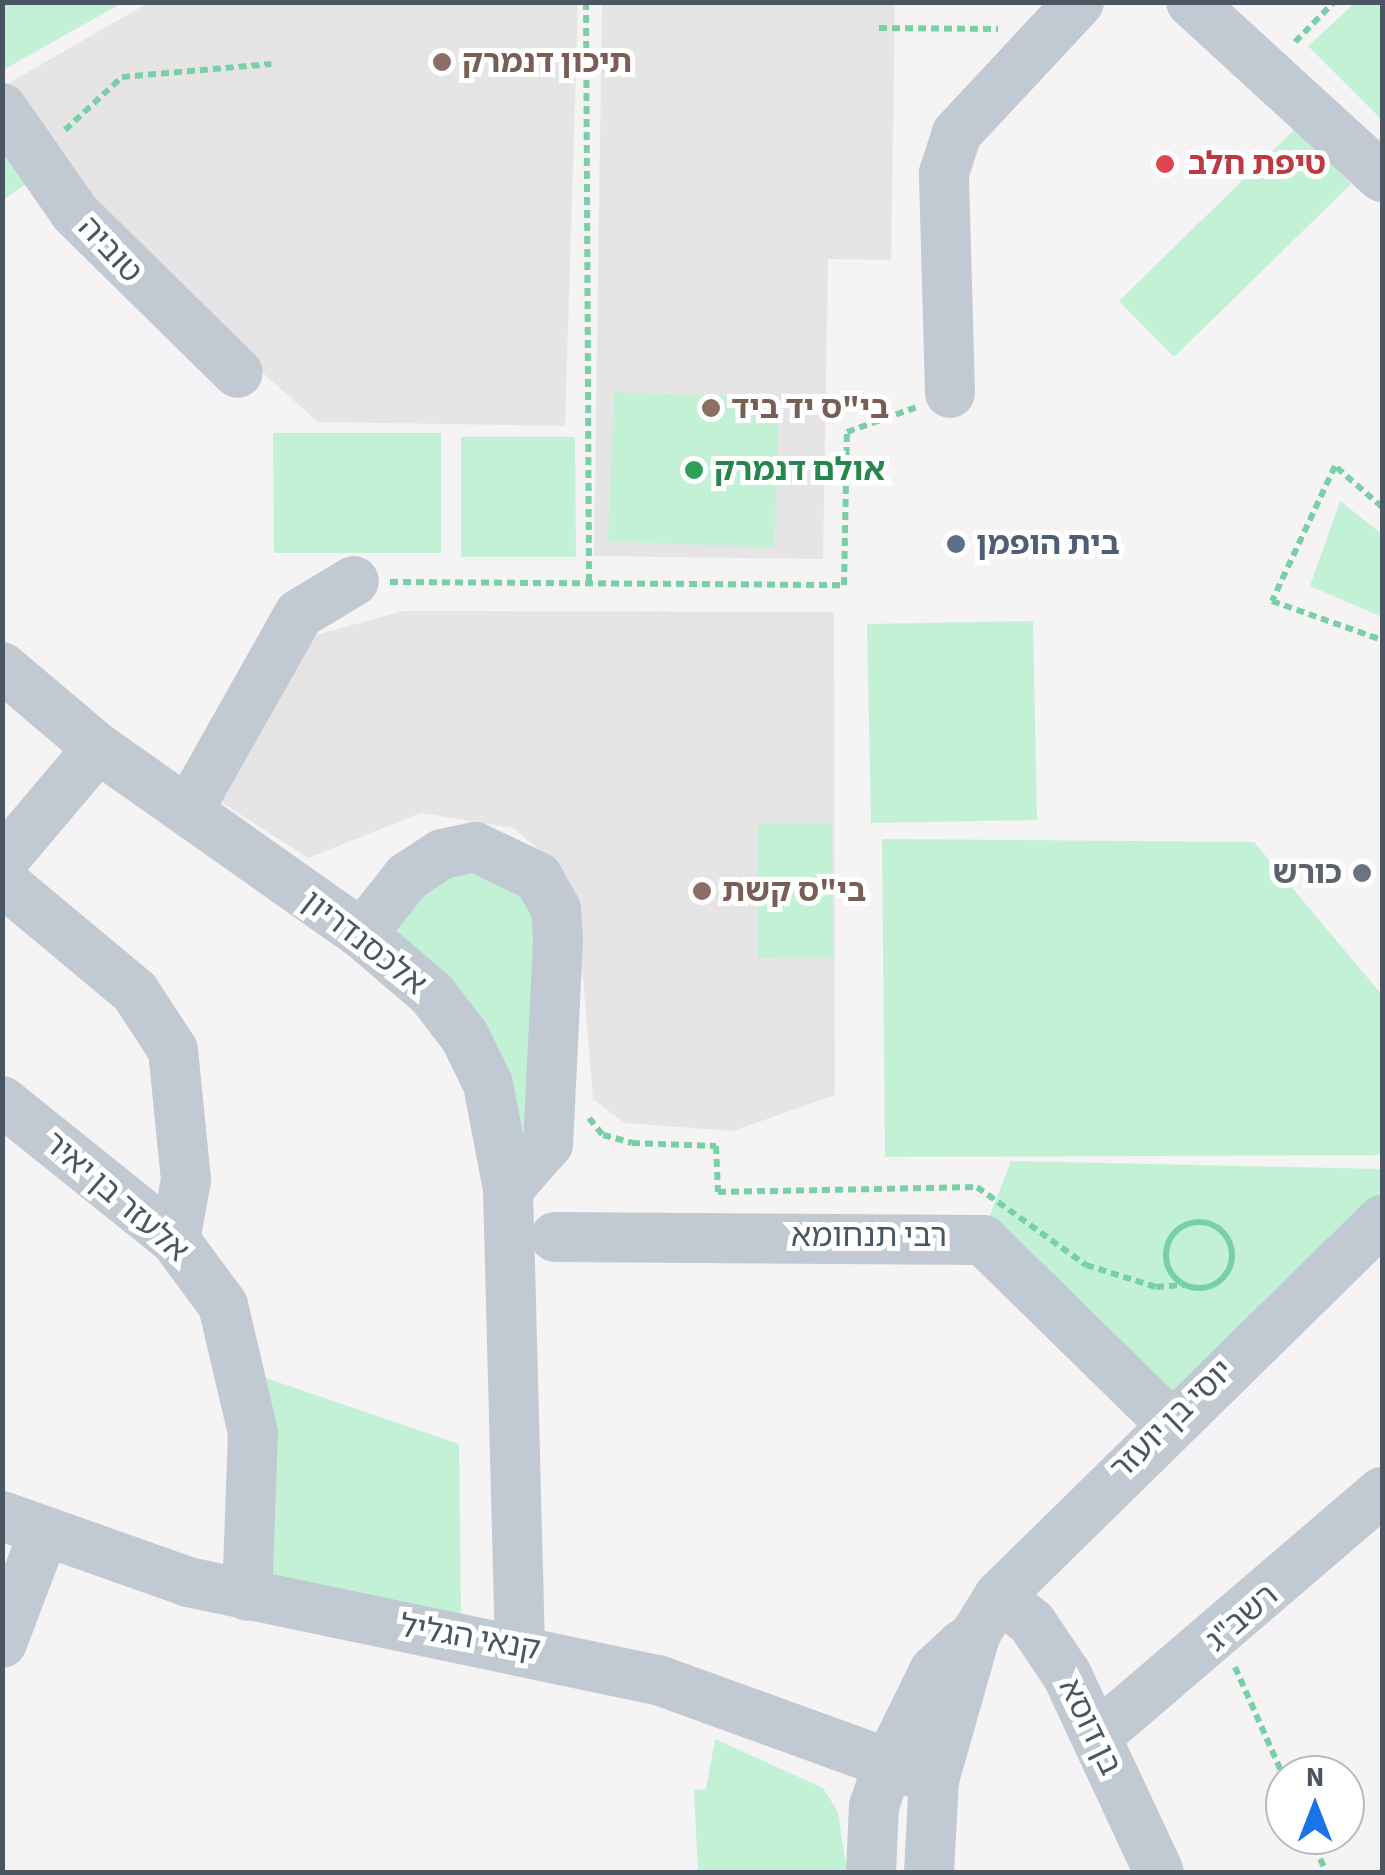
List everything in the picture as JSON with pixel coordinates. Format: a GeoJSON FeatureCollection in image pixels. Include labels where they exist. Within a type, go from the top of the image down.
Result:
{"type":"FeatureCollection","features":[{"type":"Feature","properties":{"kind":"street"},"geometry":{"type":"LineString","coordinates":[[1191,2],[1382,177]]}},
{"type":"Feature","properties":{"kind":"street"},"geometry":{"type":"LineString","coordinates":[[950,393],[944,173],[967,120],[1064,16]]}},
{"type":"Feature","properties":{"kind":"street","name":"טוביה"},"geometry":{"type":"LineString","coordinates":[[2,108],[35,158],[130,272],[238,374]]}},
{"type":"Feature","properties":{"kind":"street"},"geometry":{"type":"LineString","coordinates":[[188,812],[299,614],[354,582]]}},
{"type":"Feature","properties":{"kind":"street","name":"אלכסנדריון"},"geometry":{"type":"LineString","coordinates":[[2,667],[98,748],[362,934],[432,994],[465,1037],[488,1084],[508,1190],[520,1645]]}},
{"type":"Feature","properties":{"kind":"street"},"geometry":{"type":"LineString","coordinates":[[2,862],[98,748]]}},
{"type":"Feature","properties":{"kind":"street"},"geometry":{"type":"LineString","coordinates":[[362,934],[407,877],[442,854],[475,846],[538,877],[556,909],[558,942],[548,1144],[508,1190]]}},
{"type":"Feature","properties":{"kind":"street"},"geometry":{"type":"LineString","coordinates":[[2,881],[135,992],[173,1050],[186,1180],[176,1240]]}},
{"type":"Feature","properties":{"kind":"street","name":"אלעזר בן יאיר"},"geometry":{"type":"LineString","coordinates":[[2,1101],[176,1240],[223,1305],[248,1388],[247,1596]]}},
{"type":"Feature","properties":{"kind":"street","name":"יוסי בן יועזר"},"geometry":{"type":"LineString","coordinates":[[929,1872],[911,1772],[934,1671],[1170,1422],[1382,1220]]}},
{"type":"Feature","properties":{"kind":"street","name":"רבי תנחומא"},"geometry":{"type":"LineString","coordinates":[[555,1237],[983,1240],[1170,1422]]}},
{"type":"Feature","properties":{"kind":"street","name":"רשב\"ג"},"geometry":{"type":"LineString","coordinates":[[1097,1736],[1382,1492]]}},
{"type":"Feature","properties":{"kind":"street"},"geometry":{"type":"LineString","coordinates":[[2,1643],[22,1527]]}},
{"type":"Feature","properties":{"kind":"street","name":"קנאי הגליל"},"geometry":{"type":"LineString","coordinates":[[22,1527],[247,1596],[520,1645],[658,1680],[911,1772]]}},
{"type":"Feature","properties":{"kind":"street","name":"בן דוסא"},"geometry":{"type":"LineString","coordinates":[[988,1614],[1032,1623],[1097,1736],[1150,1853]]}},
{"type":"Feature","properties":{"kind":"street","name":"יוסי בן יועזר"},"geometry":{"type":"LineString","coordinates":[[871,1872],[874,1806],[911,1772]]}},
{"type":"Feature","properties":{"kind":"path"},"geometry":{"type":"LineString","coordinates":[[586,2],[590,583]]}},
{"type":"Feature","properties":{"kind":"path"},"geometry":{"type":"LineString","coordinates":[[1266,72],[1334,2]]}},
{"type":"Feature","properties":{"kind":"path"},"geometry":{"type":"LineString","coordinates":[[879,28],[1064,16]]}},
{"type":"Feature","properties":{"kind":"path"},"geometry":{"type":"LineString","coordinates":[[35,158],[122,77],[271,64]]}},
{"type":"Feature","properties":{"kind":"path"},"geometry":{"type":"LineString","coordinates":[[354,582],[844,585],[847,432],[874,416]]}},
{"type":"Feature","properties":{"kind":"path"},"geometry":{"type":"LineString","coordinates":[[1382,507],[1335,466],[1272,601],[1382,640]]}},
{"type":"Feature","properties":{"kind":"path"},"geometry":{"type":"LineString","coordinates":[[581,1104],[618,1139],[716,1146],[718,1192],[977,1187],[1086,1265],[1156,1287],[1212,1286],[1229,1270],[1231,1246],[1217,1227],[1185,1224],[1168,1241],[1168,1268],[1184,1285]]}},
{"type":"Feature","properties":{"kind":"path"},"geometry":{"type":"LineString","coordinates":[[1246,1693],[1274,1755]]}},
{"type":"Feature","properties":{"kind":"shaded area"},"geometry":{"type":"Polygon","coordinates":[[[148,3],[578,3],[565,426],[318,422],[154,276],[2,87],[148,3]]]}},
{"type":"Feature","properties":{"kind":"shaded area","name":"בי\"ס יד ביד"},"geometry":{"type":"Polygon","coordinates":[[[602,3],[895,3],[891,260],[828,259],[823,559],[594,556],[602,3]]]}},
{"type":"Feature","properties":{"kind":"shaded area","name":"בי\"ס קשת"},"geometry":{"type":"Polygon","coordinates":[[[403,611],[834,612],[835,1095],[733,1131],[625,1123],[593,1099],[578,916],[559,866],[513,828],[421,813],[308,858],[218,800],[294,641],[403,611]]]}},
{"type":"Feature","properties":{"kind":"green space"},"geometry":{"type":"Polygon","coordinates":[[[3,2],[122,2],[122,3],[3,70],[3,2]]]}},
{"type":"Feature","properties":{"kind":"green space"},"geometry":{"type":"Polygon","coordinates":[[[1355,3],[1382,3],[1382,120],[1308,46],[1355,3]]]}},
{"type":"Feature","properties":{"kind":"green space"},"geometry":{"type":"Polygon","coordinates":[[[1296,128],[1351,184],[1174,357],[1119,301],[1296,128]]]}},
{"type":"Feature","properties":{"kind":"green space"},"geometry":{"type":"Polygon","coordinates":[[[2,130],[35,178],[3,200],[2,200],[2,130]]]}},
{"type":"Feature","properties":{"kind":"green space","name":"אולם דנמרק"},"geometry":{"type":"Polygon","coordinates":[[[614,392],[780,398],[774,548],[608,541],[614,392]]]}},
{"type":"Feature","properties":{"kind":"green space"},"geometry":{"type":"Polygon","coordinates":[[[273,433],[441,433],[441,553],[274,553],[273,433]]]}},
{"type":"Feature","properties":{"kind":"green space"},"geometry":{"type":"Polygon","coordinates":[[[461,437],[575,437],[576,557],[461,557],[461,437]]]}},
{"type":"Feature","properties":{"kind":"green space"},"geometry":{"type":"Polygon","coordinates":[[[1340,501],[1382,534],[1382,617],[1310,586],[1340,501]]]}},
{"type":"Feature","properties":{"kind":"green space"},"geometry":{"type":"Polygon","coordinates":[[[1033,621],[1037,820],[871,823],[867,624],[1033,621]]]}},
{"type":"Feature","properties":{"kind":"green space"},"geometry":{"type":"Polygon","coordinates":[[[758,823],[832,823],[833,957],[758,958],[758,823]]]}},
{"type":"Feature","properties":{"kind":"green space"},"geometry":{"type":"Polygon","coordinates":[[[882,839],[1254,842],[1382,995],[1382,1155],[885,1157],[882,839]]]}},
{"type":"Feature","properties":{"kind":"green space"},"geometry":{"type":"Polygon","coordinates":[[[474,871],[530,894],[545,944],[525,1151],[378,937],[442,874],[474,871]]]}},
{"type":"Feature","properties":{"kind":"green space"},"geometry":{"type":"Polygon","coordinates":[[[1011,1161],[1382,1169],[1382,1207],[1182,1410],[985,1228],[1011,1161]]]}},
{"type":"Feature","properties":{"kind":"green space"},"geometry":{"type":"Polygon","coordinates":[[[257,1375],[459,1444],[461,1614],[261,1577],[257,1375]]]}},
{"type":"Feature","properties":{"kind":"green space"},"geometry":{"type":"Polygon","coordinates":[[[715,1739],[823,1788],[838,1812],[847,1872],[698,1872],[694,1790],[706,1789],[715,1739]]]}},
{"type":"Feature","properties":{"kind":"place","name":"תיכון דנמרק"},"geometry":{"type":"Point","coordinates":[442,62]}},
{"type":"Feature","properties":{"kind":"place","name":"טיפת חלב"},"geometry":{"type":"Point","coordinates":[1165,164]}},
{"type":"Feature","properties":{"kind":"place","name":"בי\"ס יד ביד"},"geometry":{"type":"Point","coordinates":[711,408]}},
{"type":"Feature","properties":{"kind":"place","name":"אולם דנמרק"},"geometry":{"type":"Point","coordinates":[694,470]}},
{"type":"Feature","properties":{"kind":"place","name":"בית הופמן"},"geometry":{"type":"Point","coordinates":[956,544]}},
{"type":"Feature","properties":{"kind":"place","name":"כורש"},"geometry":{"type":"Point","coordinates":[1362,873]}},
{"type":"Feature","properties":{"kind":"place","name":"בי\"ס קשת"},"geometry":{"type":"Point","coordinates":[702,891]}}]}
